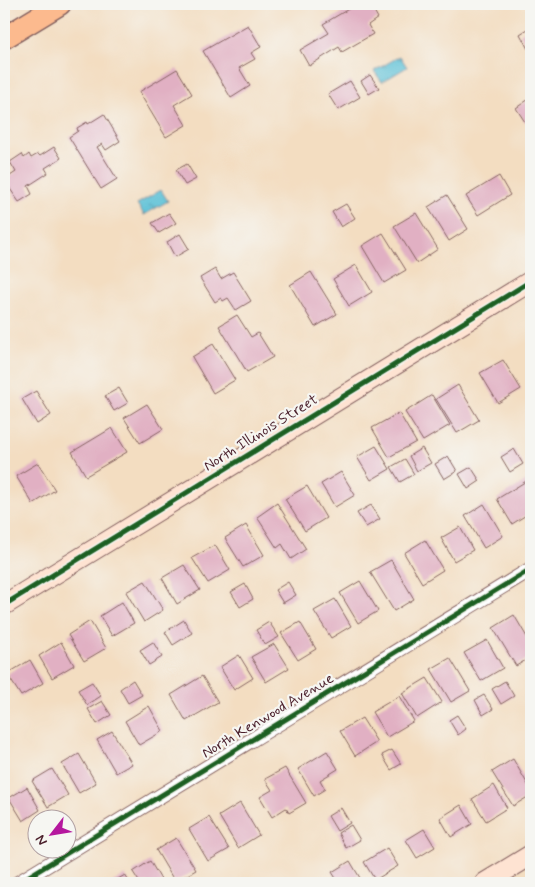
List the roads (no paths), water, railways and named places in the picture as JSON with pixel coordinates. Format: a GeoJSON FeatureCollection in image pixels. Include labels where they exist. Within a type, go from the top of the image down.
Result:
{"type":"FeatureCollection","features":[{"type":"Feature","properties":{"kind":"main road"},"geometry":{"type":"LineString","coordinates":[[4,38],[60,4]]}},
{"type":"Feature","properties":{"kind":"street","name":"North Illinois Street"},"geometry":{"type":"LineString","coordinates":[[4,605],[531,281]]}},
{"type":"Feature","properties":{"kind":"street","name":"North Kenwood Avenue"},"geometry":{"type":"LineString","coordinates":[[18,883],[531,570]]}},
{"type":"Feature","properties":{"kind":"street"},"geometry":{"type":"LineString","coordinates":[[485,883],[531,855]]}},
{"type":"Feature","properties":{"kind":"water"},"geometry":{"type":"Polygon","coordinates":[[[400,56],[407,67],[382,82],[374,71],[400,56]]]}},
{"type":"Feature","properties":{"kind":"water"},"geometry":{"type":"Polygon","coordinates":[[[161,190],[168,201],[144,215],[137,204],[161,190]]]}}]}
